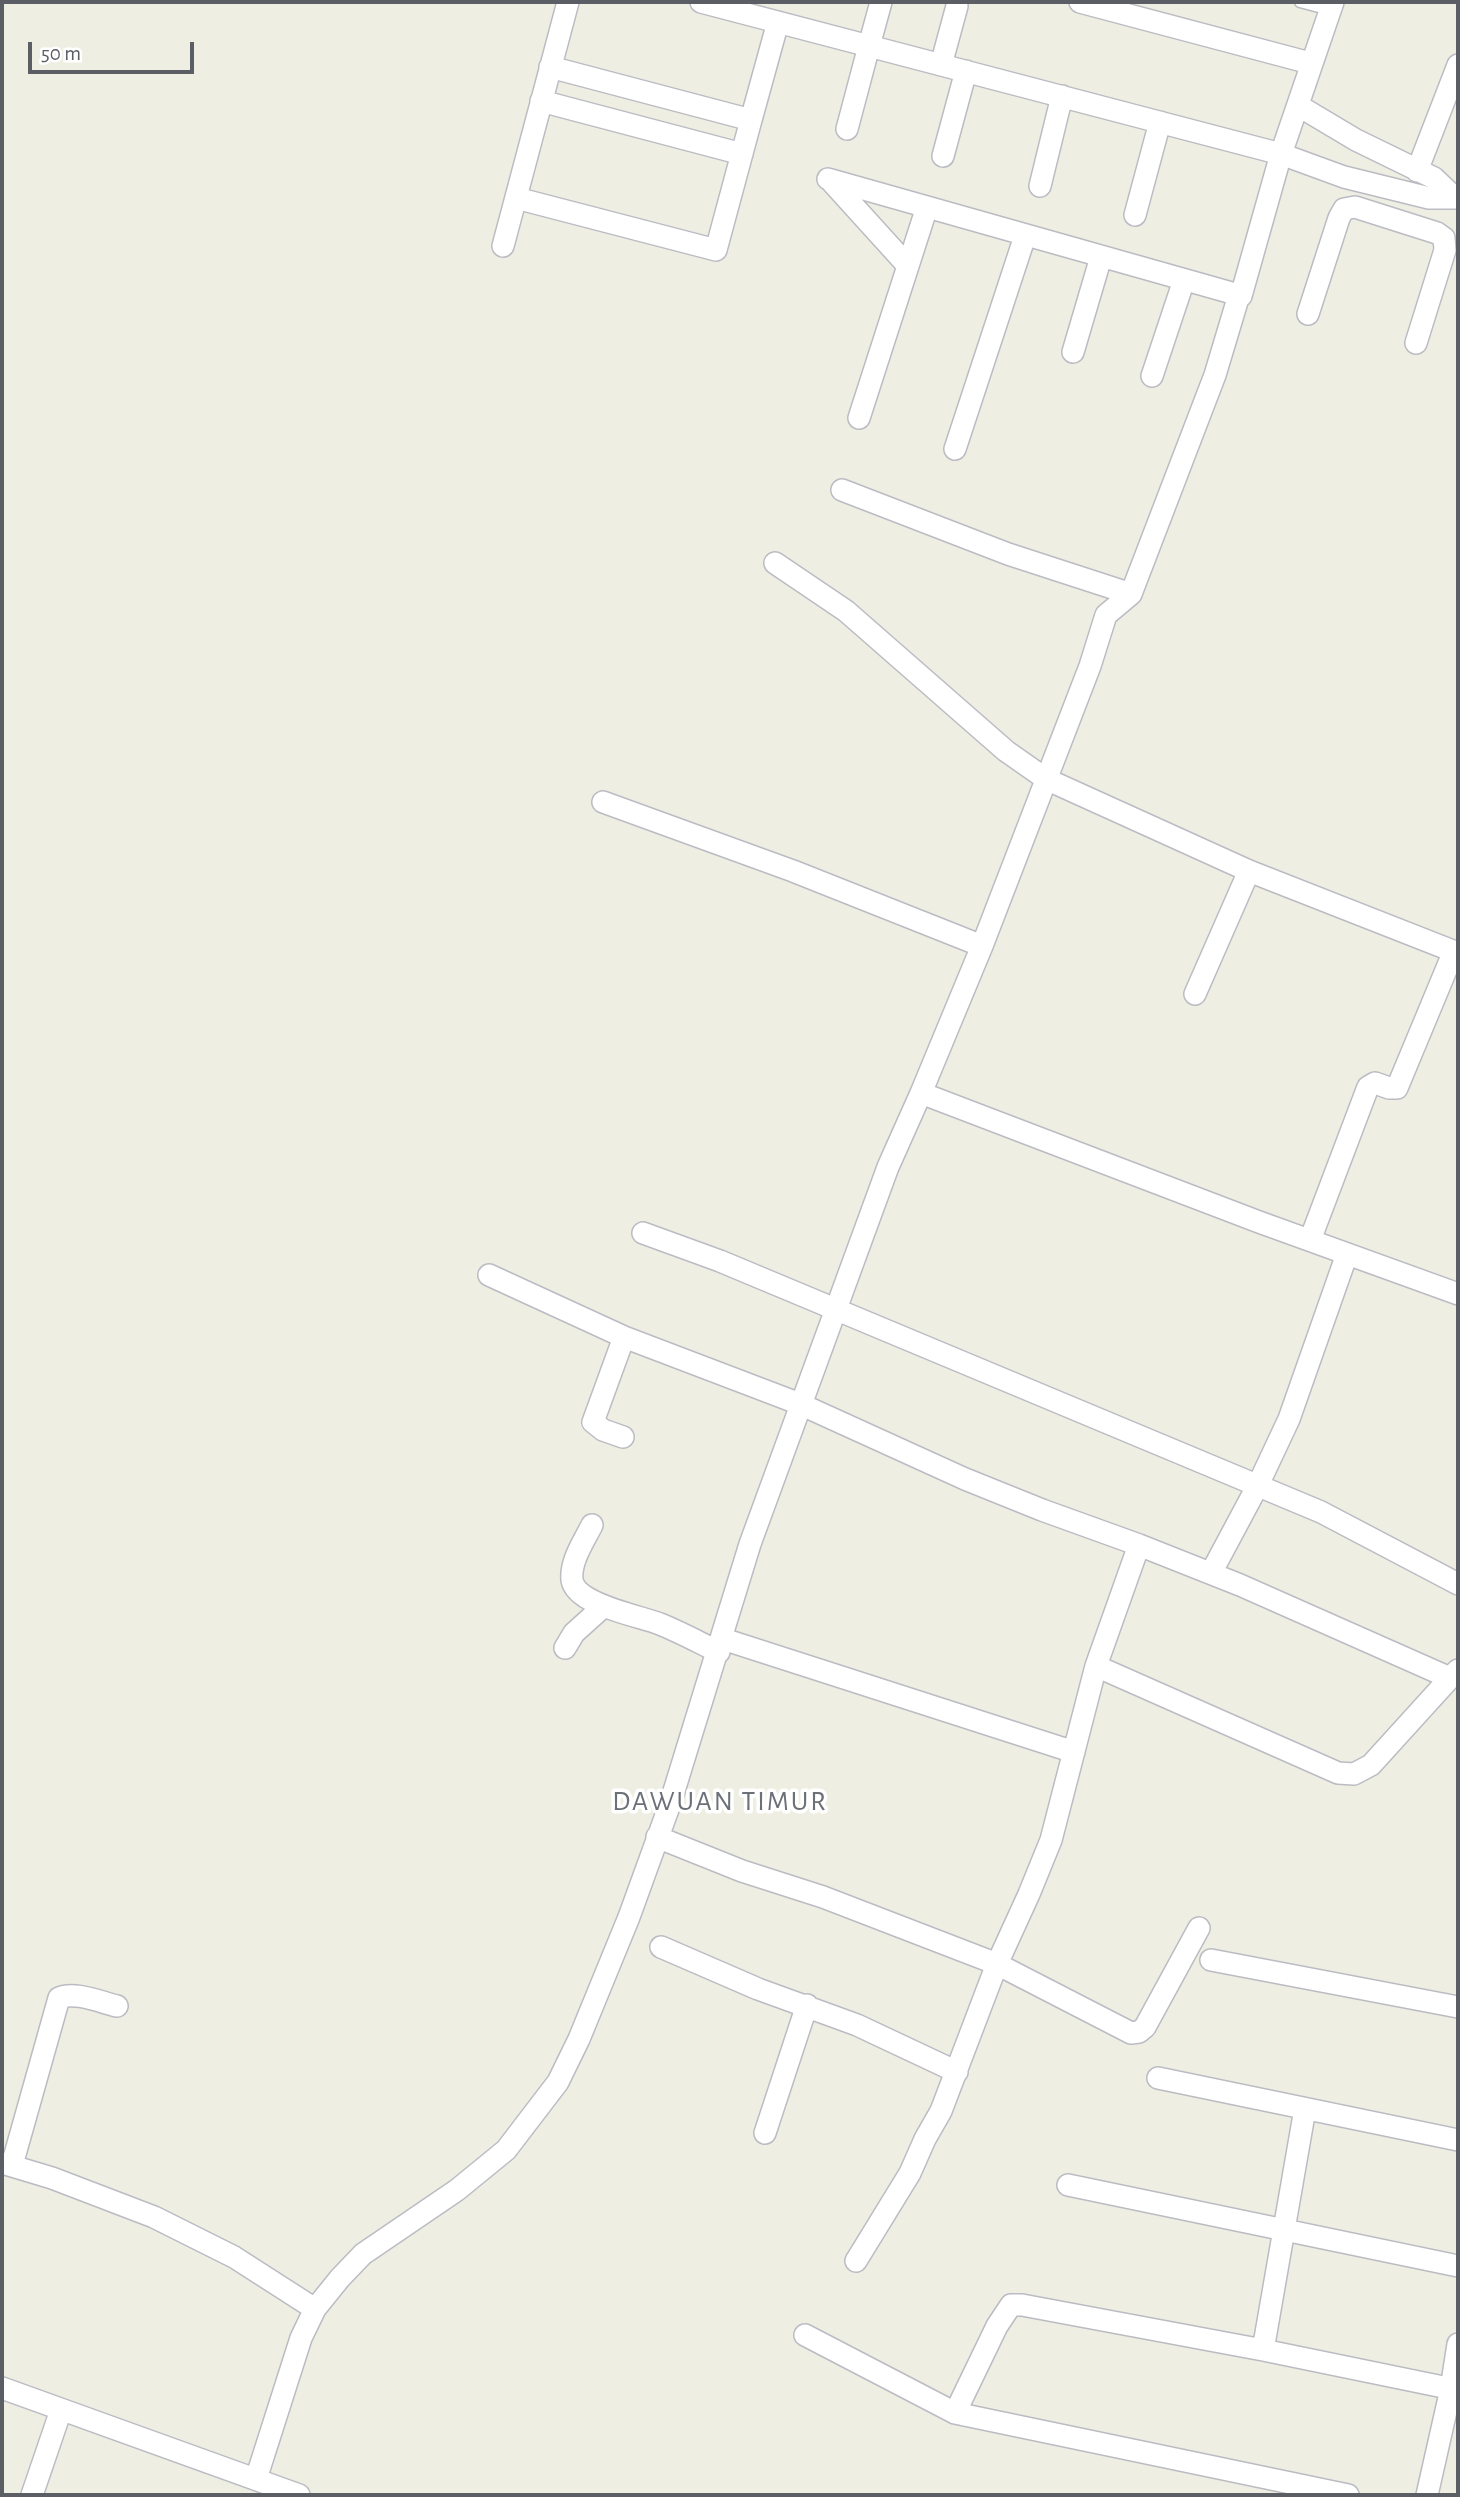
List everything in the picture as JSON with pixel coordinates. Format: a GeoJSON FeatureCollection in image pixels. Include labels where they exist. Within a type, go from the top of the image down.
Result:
{"type":"FeatureCollection","features":[{"type":"Feature","properties":{"kind":"street"},"geometry":{"type":"LineString","coordinates":[[503,246],[568,2]]}},
{"type":"Feature","properties":{"kind":"street"},"geometry":{"type":"LineString","coordinates":[[701,2],[1281,154],[1344,177],[1429,198],[1456,198]]}},
{"type":"Feature","properties":{"kind":"street"},"geometry":{"type":"LineString","coordinates":[[847,128],[881,2]]}},
{"type":"Feature","properties":{"kind":"street"},"geometry":{"type":"LineString","coordinates":[[1080,2],[1310,63]]}},
{"type":"Feature","properties":{"kind":"street"},"geometry":{"type":"LineString","coordinates":[[941,65],[957,3]]}},
{"type":"Feature","properties":{"kind":"street"},"geometry":{"type":"LineString","coordinates":[[257,2479],[280,2398],[301,2338],[315,2309],[363,2255],[489,2166],[522,2132],[558,2082],[579,2039],[629,1917],[721,1646],[750,1545],[888,1167],[982,946],[1090,666],[1106,615],[1131,594],[1214,375],[1239,295],[1241,296],[1281,154],[1331,6]]}},
{"type":"Feature","properties":{"kind":"street"},"geometry":{"type":"LineString","coordinates":[[516,198],[716,250],[778,22]]}},
{"type":"Feature","properties":{"kind":"street"},"geometry":{"type":"LineString","coordinates":[[1418,171],[1458,65]]}},
{"type":"Feature","properties":{"kind":"street"},"geometry":{"type":"LineString","coordinates":[[550,67],[751,120]]}},
{"type":"Feature","properties":{"kind":"street"},"geometry":{"type":"LineString","coordinates":[[943,156],[966,71]]}},
{"type":"Feature","properties":{"kind":"street"},"geometry":{"type":"LineString","coordinates":[[1040,186],[1062,96]]}},
{"type":"Feature","properties":{"kind":"street"},"geometry":{"type":"LineString","coordinates":[[541,101],[742,153]]}},
{"type":"Feature","properties":{"kind":"street"},"geometry":{"type":"LineString","coordinates":[[1299,106],[1356,140],[1434,178],[1456,198]]}},
{"type":"Feature","properties":{"kind":"street"},"geometry":{"type":"LineString","coordinates":[[1135,215],[1160,122]]}},
{"type":"Feature","properties":{"kind":"street"},"geometry":{"type":"LineString","coordinates":[[1344,177],[1356,140]]}},
{"type":"Feature","properties":{"kind":"street"},"geometry":{"type":"LineString","coordinates":[[908,266],[828,178],[1239,295]]}},
{"type":"Feature","properties":{"kind":"street"},"geometry":{"type":"LineString","coordinates":[[1419,228],[1429,198]]}},
{"type":"Feature","properties":{"kind":"street"},"geometry":{"type":"LineString","coordinates":[[859,418],[927,207]]}},
{"type":"Feature","properties":{"kind":"street"},"geometry":{"type":"LineString","coordinates":[[1308,314],[1339,218],[1344,209],[1355,207],[1437,233],[1444,238],[1446,250],[1416,344]]}},
{"type":"Feature","properties":{"kind":"street"},"geometry":{"type":"LineString","coordinates":[[955,449],[1025,236]]}},
{"type":"Feature","properties":{"kind":"street"},"geometry":{"type":"LineString","coordinates":[[1073,352],[1101,257]]}},
{"type":"Feature","properties":{"kind":"street"},"geometry":{"type":"LineString","coordinates":[[1152,376],[1184,280]]}},
{"type":"Feature","properties":{"kind":"street"},"geometry":{"type":"LineString","coordinates":[[842,490],[1008,554],[1131,594]]}},
{"type":"Feature","properties":{"kind":"street"},"geometry":{"type":"LineString","coordinates":[[775,563],[846,611],[1006,751],[1046,779],[1249,870],[1456,952],[1397,1088],[1375,1083],[1368,1087],[1310,1240]]}},
{"type":"Feature","properties":{"kind":"street"},"geometry":{"type":"LineString","coordinates":[[603,802],[793,870],[982,946]]}},
{"type":"Feature","properties":{"kind":"street"},"geometry":{"type":"LineString","coordinates":[[1195,994],[1249,870]]}},
{"type":"Feature","properties":{"kind":"street"},"geometry":{"type":"LineString","coordinates":[[921,1093],[1458,1294]]}},
{"type":"Feature","properties":{"kind":"street"},"geometry":{"type":"LineString","coordinates":[[643,1233],[835,1308],[1321,1512],[1458,1584]]}},
{"type":"Feature","properties":{"kind":"street"},"geometry":{"type":"LineString","coordinates":[[1210,1573],[1258,1485],[1289,1419],[1347,1254]]}},
{"type":"Feature","properties":{"kind":"street"},"geometry":{"type":"LineString","coordinates":[[489,1275],[624,1336],[800,1404],[965,1479],[1210,1573],[1454,1674],[1371,1765],[1354,1774],[1338,1773],[1096,1666]]}},
{"type":"Feature","properties":{"kind":"street"},"geometry":{"type":"LineString","coordinates":[[623,1437],[603,1430],[593,1422],[624,1336]]}},
{"type":"Feature","properties":{"kind":"street"},"geometry":{"type":"LineString","coordinates":[[592,1525],[572,1567],[572,1583],[581,1594],[604,1606],[721,1646],[1074,1752]]}},
{"type":"Feature","properties":{"kind":"street"},"geometry":{"type":"LineString","coordinates":[[856,2261],[910,2173],[941,2110],[997,1964],[1051,1840],[1096,1666],[1139,1545]]}},
{"type":"Feature","properties":{"kind":"street"},"geometry":{"type":"LineString","coordinates":[[565,1648],[573,1633],[604,1606]]}},
{"type":"Feature","properties":{"kind":"street"},"geometry":{"type":"LineString","coordinates":[[657,1837],[742,1871],[823,1898],[997,1964],[1125,2031],[1139,2032],[1145,2027],[1199,1928]]}},
{"type":"Feature","properties":{"kind":"street"},"geometry":{"type":"LineString","coordinates":[[661,1947],[758,1989],[857,2025],[957,2072]]}},
{"type":"Feature","properties":{"kind":"street"},"geometry":{"type":"LineString","coordinates":[[1210,1960],[1458,2007]]}},
{"type":"Feature","properties":{"kind":"street"},"geometry":{"type":"LineString","coordinates":[[117,2006],[74,1996],[62,1995],[59,1998],[7,2164],[52,2178],[187,2232],[266,2276],[315,2309]]}},
{"type":"Feature","properties":{"kind":"street"},"geometry":{"type":"LineString","coordinates":[[765,2133],[807,2005]]}},
{"type":"Feature","properties":{"kind":"street"},"geometry":{"type":"LineString","coordinates":[[1158,2078],[1458,2140]]}},
{"type":"Feature","properties":{"kind":"street"},"geometry":{"type":"LineString","coordinates":[[1263,2350],[1305,2109]]}},
{"type":"Feature","properties":{"kind":"street"},"geometry":{"type":"LineString","coordinates":[[1068,2185],[1458,2266]]}},
{"type":"Feature","properties":{"kind":"street"},"geometry":{"type":"LineString","coordinates":[[955,2413],[997,2326],[1011,2305],[1263,2350],[1455,2390]]}},
{"type":"Feature","properties":{"kind":"street"},"geometry":{"type":"LineString","coordinates":[[806,2335],[955,2413],[1348,2495]]}},
{"type":"Feature","properties":{"kind":"street"},"geometry":{"type":"LineString","coordinates":[[1427,2495],[1455,2390],[1458,2344]]}},
{"type":"Feature","properties":{"kind":"street"},"geometry":{"type":"LineString","coordinates":[[2,2388],[299,2495]]}},
{"type":"Feature","properties":{"kind":"street"},"geometry":{"type":"LineString","coordinates":[[32,2495],[61,2410]]}},
{"type":"Feature","properties":{"kind":"lane"},"geometry":{"type":"LineString","coordinates":[[1300,2],[1331,6]]}},
{"type":"Feature","properties":{"kind":"district","name":"DAWUAN TIMUR"},"geometry":{"type":"Point","coordinates":[720,1802]}}]}
